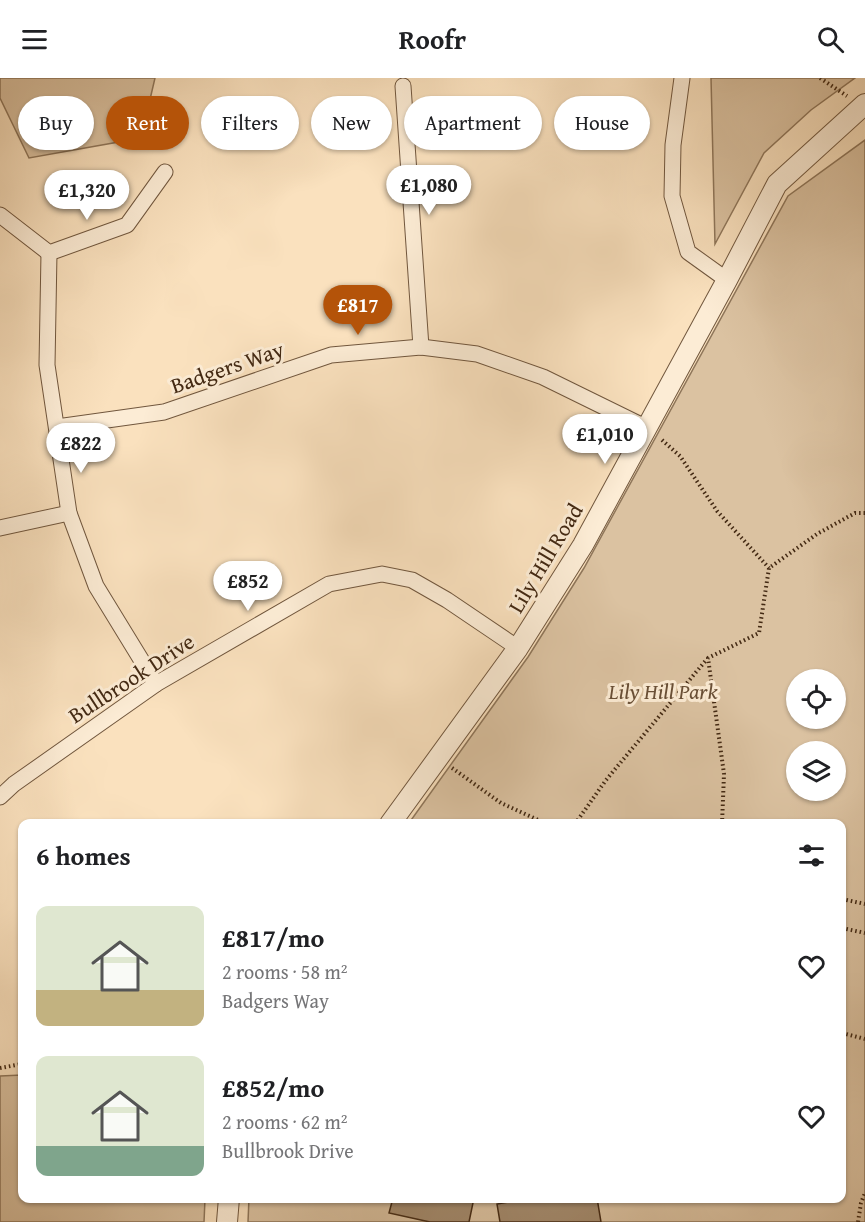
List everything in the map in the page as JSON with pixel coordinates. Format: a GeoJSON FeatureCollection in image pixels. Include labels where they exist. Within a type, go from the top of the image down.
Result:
{"type":"FeatureCollection","features":[{"type":"Feature","properties":{"kind":"street"},"geometry":{"type":"LineString","coordinates":[[682,78],[673,146],[672,196],[688,252],[727,280]]}},
{"type":"Feature","properties":{"kind":"street"},"geometry":{"type":"LineString","coordinates":[[403,86],[421,347]]}},
{"type":"Feature","properties":{"kind":"street","name":"Lily Hill Road"},"geometry":{"type":"LineString","coordinates":[[394,819],[518,648],[583,544],[777,184],[856,101]]}},
{"type":"Feature","properties":{"kind":"street"},"geometry":{"type":"LineString","coordinates":[[50,253],[127,225],[165,172]]}},
{"type":"Feature","properties":{"kind":"street"},"geometry":{"type":"LineString","coordinates":[[0,215],[50,253]]}},
{"type":"Feature","properties":{"kind":"street"},"geometry":{"type":"LineString","coordinates":[[50,253],[46,365],[69,513],[96,586],[156,684]]}},
{"type":"Feature","properties":{"kind":"street","name":"Badgers Way"},"geometry":{"type":"LineString","coordinates":[[57,427],[164,412],[331,355],[421,347],[477,354],[543,377],[647,428]]}},
{"type":"Feature","properties":{"kind":"street"},"geometry":{"type":"LineString","coordinates":[[0,528],[69,513]]}},
{"type":"Feature","properties":{"kind":"street","name":"Bullbrook Drive"},"geometry":{"type":"LineString","coordinates":[[0,797],[14,784],[156,684],[329,584],[382,574],[412,580],[447,600],[518,648]]}},
{"type":"Feature","properties":{"kind":"street"},"geometry":{"type":"LineString","coordinates":[[227,1222],[229,1203]]}},
{"type":"Feature","properties":{"kind":"path"},"geometry":{"type":"LineString","coordinates":[[820,78],[856,101]]}},
{"type":"Feature","properties":{"kind":"path"},"geometry":{"type":"LineString","coordinates":[[647,428],[680,456],[717,511],[769,568]]}},
{"type":"Feature","properties":{"kind":"path"},"geometry":{"type":"LineString","coordinates":[[578,819],[606,780],[708,658],[759,633],[769,568],[836,523],[855,513],[865,513]]}},
{"type":"Feature","properties":{"kind":"path"},"geometry":{"type":"LineString","coordinates":[[708,658],[724,774],[722,819]]}},
{"type":"Feature","properties":{"kind":"path"},"geometry":{"type":"LineString","coordinates":[[439,759],[501,803],[536,819]]}},
{"type":"Feature","properties":{"kind":"path"},"geometry":{"type":"LineString","coordinates":[[846,900],[865,904]]}},
{"type":"Feature","properties":{"kind":"path"},"geometry":{"type":"LineString","coordinates":[[846,929],[865,933]]}},
{"type":"Feature","properties":{"kind":"path"},"geometry":{"type":"LineString","coordinates":[[846,1034],[865,1039]]}},
{"type":"Feature","properties":{"kind":"path"},"geometry":{"type":"LineString","coordinates":[[0,1068],[18,1065]]}},
{"type":"Feature","properties":{"kind":"path"},"geometry":{"type":"LineString","coordinates":[[858,1222],[865,1193]]}},
{"type":"Feature","properties":{"kind":"green space"},"geometry":{"type":"Polygon","coordinates":[[[0,78],[155,78],[151,96],[106,96],[106,144],[94,146],[94,96],[18,96],[18,135],[0,98],[0,78]]]}},
{"type":"Feature","properties":{"kind":"green space"},"geometry":{"type":"Polygon","coordinates":[[[711,78],[855,78],[811,110],[764,153],[715,244],[711,78]]]}},
{"type":"Feature","properties":{"kind":"green space","name":"Lily Hill Park"},"geometry":{"type":"Polygon","coordinates":[[[865,140],[865,1222],[248,1222],[249,1203],[846,1203],[846,819],[412,819],[528,657],[584,568],[788,196],[865,140]]]}},
{"type":"Feature","properties":{"kind":"green space"},"geometry":{"type":"Polygon","coordinates":[[[25,150],[74,150],[29,158],[25,150]]]}},
{"type":"Feature","properties":{"kind":"green space"},"geometry":{"type":"Polygon","coordinates":[[[18,1075],[18,1203],[205,1203],[204,1222],[0,1222],[0,1076],[18,1075]]]}},
{"type":"Feature","properties":{"kind":"building"},"geometry":{"type":"Polygon","coordinates":[[[392,1203],[473,1203],[469,1222],[430,1222],[389,1213],[392,1203]]]}},
{"type":"Feature","properties":{"kind":"building"},"geometry":{"type":"Polygon","coordinates":[[[598,1203],[601,1222],[500,1222],[497,1204],[598,1203]]]}}]}
